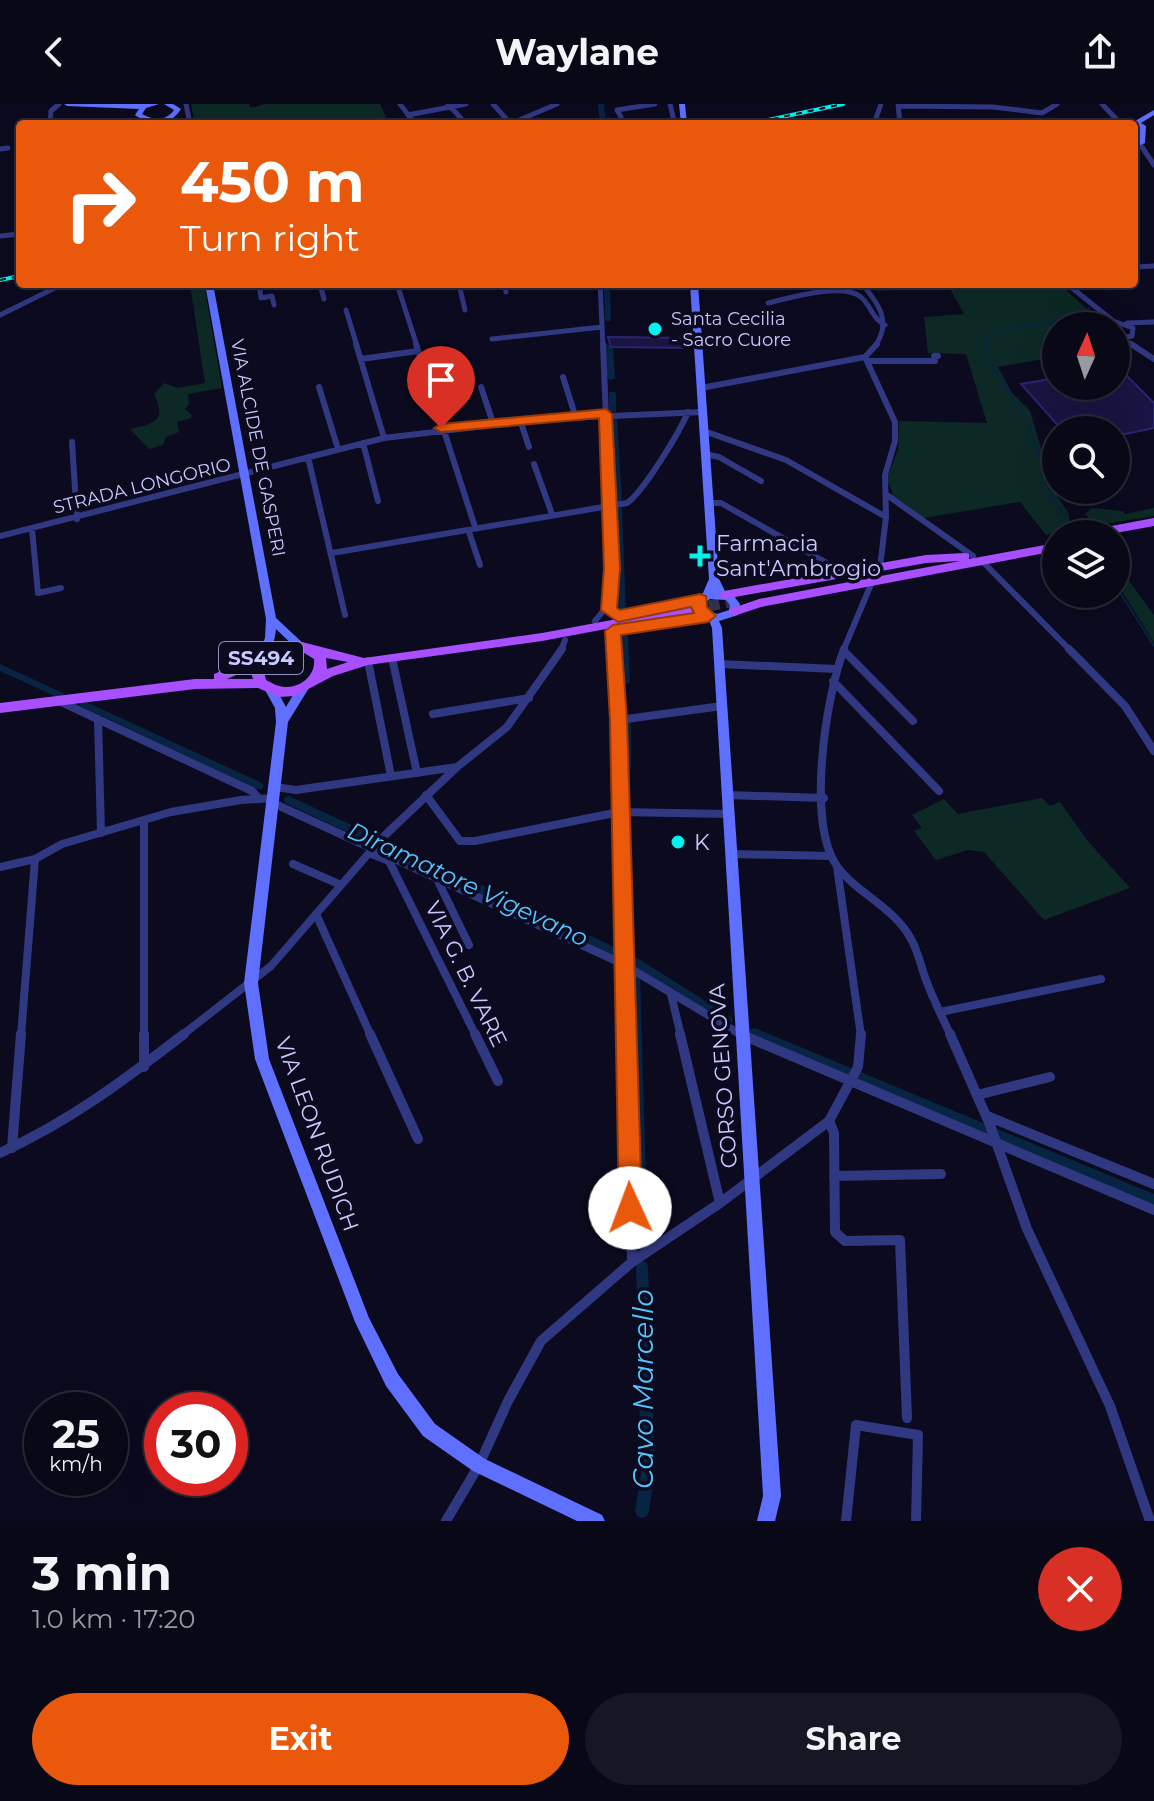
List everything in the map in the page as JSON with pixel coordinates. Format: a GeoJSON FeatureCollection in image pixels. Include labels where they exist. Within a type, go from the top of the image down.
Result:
{"type":"FeatureCollection","features":[{"type":"Feature","properties":{"kind":"main road"},"geometry":{"type":"LineString","coordinates":[[67,104],[101,108],[144,120]]}},
{"type":"Feature","properties":{"kind":"main road"},"geometry":{"type":"LineString","coordinates":[[167,104],[180,107]]}},
{"type":"Feature","properties":{"kind":"main road"},"geometry":{"type":"LineString","coordinates":[[101,108],[151,105]]}},
{"type":"Feature","properties":{"kind":"main road"},"geometry":{"type":"LineString","coordinates":[[146,120],[138,115],[151,105]]}},
{"type":"Feature","properties":{"kind":"main road"},"geometry":{"type":"LineString","coordinates":[[158,120],[168,119],[180,107]]}},
{"type":"Feature","properties":{"kind":"main road"},"geometry":{"type":"LineString","coordinates":[[1138,132],[1139,125],[1154,112]]}},
{"type":"Feature","properties":{"kind":"main road"},"geometry":{"type":"LineString","coordinates":[[1139,125],[1154,120]]}},
{"type":"Feature","properties":{"kind":"main road","name":"VIA ALCIDE DE GASPERI"},"geometry":{"type":"LineString","coordinates":[[210,288],[271,619],[270,638],[261,658]]}},
{"type":"Feature","properties":{"kind":"main road","name":"CORSO GENOVA"},"geometry":{"type":"LineString","coordinates":[[694,288],[714,579],[723,594],[735,604],[722,615],[719,664],[772,1496],[766,1521]]}},
{"type":"Feature","properties":{"kind":"main road"},"geometry":{"type":"LineString","coordinates":[[1130,526],[1154,522]]}},
{"type":"Feature","properties":{"kind":"main road"},"geometry":{"type":"LineString","coordinates":[[722,615],[759,603],[872,582],[1042,543]]}},
{"type":"Feature","properties":{"kind":"main road"},"geometry":{"type":"LineString","coordinates":[[516,641],[565,640],[722,615],[978,558],[1042,549]]}},
{"type":"Feature","properties":{"kind":"main road"},"geometry":{"type":"LineString","coordinates":[[516,641],[546,630],[723,594],[926,559],[978,558]]}},
{"type":"Feature","properties":{"kind":"main road","name":"CORSO GENOVA"},"geometry":{"type":"LineString","coordinates":[[714,579],[700,601],[699,609],[722,615]]}},
{"type":"Feature","properties":{"kind":"main road","name":"SS494"},"geometry":{"type":"LineString","coordinates":[[0,708],[195,684],[265,687],[287,692],[303,688],[338,669],[368,661],[516,641],[700,601]]}},
{"type":"Feature","properties":{"kind":"main road"},"geometry":{"type":"LineString","coordinates":[[271,619],[301,646]]}},
{"type":"Feature","properties":{"kind":"main road","name":"SS494"},"geometry":{"type":"LineString","coordinates":[[195,684],[240,670],[284,646],[301,646],[316,652],[368,661]]}},
{"type":"Feature","properties":{"kind":"main road","name":"SS494"},"geometry":{"type":"LineString","coordinates":[[316,652],[322,665],[316,680]]}},
{"type":"Feature","properties":{"kind":"main road","name":"SS494"},"geometry":{"type":"LineString","coordinates":[[261,658],[255,672],[265,687]]}},
{"type":"Feature","properties":{"kind":"main road"},"geometry":{"type":"LineString","coordinates":[[265,687],[281,708],[282,722]]}},
{"type":"Feature","properties":{"kind":"main road"},"geometry":{"type":"LineString","coordinates":[[282,722],[303,688]]}},
{"type":"Feature","properties":{"kind":"main road","name":"VIA LEON RUDICH"},"geometry":{"type":"LineString","coordinates":[[282,722],[251,983],[262,1059],[363,1322],[392,1380],[429,1430],[479,1465],[596,1521]]}},
{"type":"Feature","properties":{"kind":"main road"},"geometry":{"type":"LineString","coordinates":[[772,1496],[775,1521]]}},
{"type":"Feature","properties":{"kind":"street"},"geometry":{"type":"LineString","coordinates":[[400,104],[412,120]]}},
{"type":"Feature","properties":{"kind":"street"},"geometry":{"type":"LineString","coordinates":[[408,115],[466,104]]}},
{"type":"Feature","properties":{"kind":"street"},"geometry":{"type":"LineString","coordinates":[[493,104],[507,120]]}},
{"type":"Feature","properties":{"kind":"street"},"geometry":{"type":"LineString","coordinates":[[535,104],[541,110]]}},
{"type":"Feature","properties":{"kind":"street"},"geometry":{"type":"LineString","coordinates":[[519,120],[557,104]]}},
{"type":"Feature","properties":{"kind":"street"},"geometry":{"type":"LineString","coordinates":[[621,117],[617,110],[655,104]]}},
{"type":"Feature","properties":{"kind":"street"},"geometry":{"type":"LineString","coordinates":[[898,105],[992,106],[1042,113],[1057,104]]}},
{"type":"Feature","properties":{"kind":"street"},"geometry":{"type":"LineString","coordinates":[[1102,104],[1118,120]]}},
{"type":"Feature","properties":{"kind":"street"},"geometry":{"type":"LineString","coordinates":[[0,149],[8,148]]}},
{"type":"Feature","properties":{"kind":"street"},"geometry":{"type":"LineString","coordinates":[[1138,148],[1154,165]]}},
{"type":"Feature","properties":{"kind":"street"},"geometry":{"type":"LineString","coordinates":[[0,315],[55,288]]}},
{"type":"Feature","properties":{"kind":"street"},"geometry":{"type":"LineString","coordinates":[[260,288],[261,298],[272,296],[274,305]]}},
{"type":"Feature","properties":{"kind":"street"},"geometry":{"type":"LineString","coordinates":[[321,288],[324,299]]}},
{"type":"Feature","properties":{"kind":"street"},"geometry":{"type":"LineString","coordinates":[[398,288],[480,565]]}},
{"type":"Feature","properties":{"kind":"street"},"geometry":{"type":"LineString","coordinates":[[460,288],[465,310]]}},
{"type":"Feature","properties":{"kind":"street"},"geometry":{"type":"LineString","coordinates":[[595,621],[607,606],[612,568],[600,288]]}},
{"type":"Feature","properties":{"kind":"street"},"geometry":{"type":"LineString","coordinates":[[865,288],[883,312],[885,325],[878,345],[866,359]]}},
{"type":"Feature","properties":{"kind":"street"},"geometry":{"type":"LineString","coordinates":[[1072,288],[1099,312]]}},
{"type":"Feature","properties":{"kind":"street"},"geometry":{"type":"LineString","coordinates":[[768,303],[825,293],[853,292],[862,299],[870,317],[885,325]]}},
{"type":"Feature","properties":{"kind":"street"},"geometry":{"type":"LineString","coordinates":[[346,310],[384,438]]}},
{"type":"Feature","properties":{"kind":"street"},"geometry":{"type":"LineString","coordinates":[[1130,323],[1154,323]]}},
{"type":"Feature","properties":{"kind":"street"},"geometry":{"type":"LineString","coordinates":[[1130,334],[1154,323]]}},
{"type":"Feature","properties":{"kind":"street"},"geometry":{"type":"LineString","coordinates":[[492,339],[602,327]]}},
{"type":"Feature","properties":{"kind":"street"},"geometry":{"type":"LineString","coordinates":[[1130,329],[1143,350]]}},
{"type":"Feature","properties":{"kind":"street"},"geometry":{"type":"LineString","coordinates":[[1130,344],[1154,359]]}},
{"type":"Feature","properties":{"kind":"street"},"geometry":{"type":"LineString","coordinates":[[361,359],[418,351]]}},
{"type":"Feature","properties":{"kind":"street"},"geometry":{"type":"LineString","coordinates":[[701,388],[866,359],[935,361],[934,356],[938,356]]}},
{"type":"Feature","properties":{"kind":"street"},"geometry":{"type":"LineString","coordinates":[[866,359],[895,422],[895,441],[885,475],[886,517],[880,567]]}},
{"type":"Feature","properties":{"kind":"street"},"geometry":{"type":"LineString","coordinates":[[563,377],[575,415]]}},
{"type":"Feature","properties":{"kind":"street"},"geometry":{"type":"LineString","coordinates":[[319,387],[338,449]]}},
{"type":"Feature","properties":{"kind":"street"},"geometry":{"type":"LineString","coordinates":[[481,387],[493,423]]}},
{"type":"Feature","properties":{"kind":"street"},"geometry":{"type":"LineString","coordinates":[[332,553],[627,503],[638,495],[652,469],[678,435],[688,412]]}},
{"type":"Feature","properties":{"kind":"street","name":"STRADA LONGORIO"},"geometry":{"type":"LineString","coordinates":[[0,536],[77,519],[384,438],[441,428],[575,415],[703,412]]}},
{"type":"Feature","properties":{"kind":"street"},"geometry":{"type":"LineString","coordinates":[[520,420],[529,447]]}},
{"type":"Feature","properties":{"kind":"street"},"geometry":{"type":"LineString","coordinates":[[704,431],[786,460],[886,517]]}},
{"type":"Feature","properties":{"kind":"street"},"geometry":{"type":"LineString","coordinates":[[72,442],[77,519]]}},
{"type":"Feature","properties":{"kind":"street"},"geometry":{"type":"LineString","coordinates":[[363,443],[378,501]]}},
{"type":"Feature","properties":{"kind":"street"},"geometry":{"type":"LineString","coordinates":[[705,454],[719,457],[761,481]]}},
{"type":"Feature","properties":{"kind":"street"},"geometry":{"type":"LineString","coordinates":[[308,457],[345,615]]}},
{"type":"Feature","properties":{"kind":"street"},"geometry":{"type":"LineString","coordinates":[[534,464],[552,514]]}},
{"type":"Feature","properties":{"kind":"street"},"geometry":{"type":"LineString","coordinates":[[887,495],[978,558],[1125,706],[1154,751]]}},
{"type":"Feature","properties":{"kind":"street"},"geometry":{"type":"LineString","coordinates":[[709,503],[721,503],[841,571]]}},
{"type":"Feature","properties":{"kind":"street"},"geometry":{"type":"LineString","coordinates":[[32,529],[38,593],[61,588]]}},
{"type":"Feature","properties":{"kind":"street"},"geometry":{"type":"LineString","coordinates":[[872,582],[833,681],[827,723],[824,798],[831,856],[837,866],[896,918],[912,940],[988,1120],[1027,1229],[1110,1406],[1150,1521]]}},
{"type":"Feature","properties":{"kind":"street"},"geometry":{"type":"LineString","coordinates":[[847,587],[858,591],[863,602]]}},
{"type":"Feature","properties":{"kind":"street"},"geometry":{"type":"LineString","coordinates":[[607,606],[618,616]]}},
{"type":"Feature","properties":{"kind":"street"},"geometry":{"type":"LineString","coordinates":[[613,631],[619,720],[632,1262]]}},
{"type":"Feature","properties":{"kind":"street"},"geometry":{"type":"LineString","coordinates":[[0,1153],[81,1110],[144,1067],[271,966],[375,846],[457,767],[507,727],[561,652],[565,640]]}},
{"type":"Feature","properties":{"kind":"street"},"geometry":{"type":"LineString","coordinates":[[844,651],[913,721]]}},
{"type":"Feature","properties":{"kind":"street"},"geometry":{"type":"LineString","coordinates":[[392,658],[417,773]]}},
{"type":"Feature","properties":{"kind":"street"},"geometry":{"type":"LineString","coordinates":[[368,661],[391,776]]}},
{"type":"Feature","properties":{"kind":"street"},"geometry":{"type":"LineString","coordinates":[[719,664],[837,669]]}},
{"type":"Feature","properties":{"kind":"street"},"geometry":{"type":"LineString","coordinates":[[833,681],[939,791]]}},
{"type":"Feature","properties":{"kind":"street"},"geometry":{"type":"LineString","coordinates":[[433,714],[529,698]]}},
{"type":"Feature","properties":{"kind":"street"},"geometry":{"type":"LineString","coordinates":[[60,700],[252,791],[259,799]]}},
{"type":"Feature","properties":{"kind":"street"},"geometry":{"type":"LineString","coordinates":[[619,720],[722,706]]}},
{"type":"Feature","properties":{"kind":"street"},"geometry":{"type":"LineString","coordinates":[[98,719],[101,833]]}},
{"type":"Feature","properties":{"kind":"street"},"geometry":{"type":"LineString","coordinates":[[0,867],[35,859],[62,844],[171,812],[457,767]]}},
{"type":"Feature","properties":{"kind":"street"},"geometry":{"type":"LineString","coordinates":[[426,795],[460,841],[475,841],[619,812],[729,814]]}},
{"type":"Feature","properties":{"kind":"street"},"geometry":{"type":"LineString","coordinates":[[727,795],[824,798]]}},
{"type":"Feature","properties":{"kind":"street"},"geometry":{"type":"LineString","coordinates":[[274,796],[436,877],[623,959],[671,994],[743,1036],[1154,1210]]}},
{"type":"Feature","properties":{"kind":"street"},"geometry":{"type":"LineString","coordinates":[[144,820],[144,1067]]}},
{"type":"Feature","properties":{"kind":"street","name":"VIA G. B. VARE"},"geometry":{"type":"LineString","coordinates":[[375,846],[389,861],[498,1081]]}},
{"type":"Feature","properties":{"kind":"street"},"geometry":{"type":"LineString","coordinates":[[731,854],[831,856]]}},
{"type":"Feature","properties":{"kind":"street"},"geometry":{"type":"LineString","coordinates":[[12,1148],[35,859]]}},
{"type":"Feature","properties":{"kind":"street"},"geometry":{"type":"LineString","coordinates":[[293,864],[341,885]]}},
{"type":"Feature","properties":{"kind":"street"},"geometry":{"type":"LineString","coordinates":[[446,1521],[479,1465],[508,1401],[541,1341],[632,1262],[720,1203],[829,1121],[858,1067],[860,1010],[837,866]]}},
{"type":"Feature","properties":{"kind":"street"},"geometry":{"type":"LineString","coordinates":[[436,877],[469,945]]}},
{"type":"Feature","properties":{"kind":"street"},"geometry":{"type":"LineString","coordinates":[[316,914],[418,1139]]}},
{"type":"Feature","properties":{"kind":"street"},"geometry":{"type":"LineString","coordinates":[[940,1012],[1101,979]]}},
{"type":"Feature","properties":{"kind":"street"},"geometry":{"type":"LineString","coordinates":[[671,994],[720,1203]]}},
{"type":"Feature","properties":{"kind":"street"},"geometry":{"type":"LineString","coordinates":[[977,1095],[1050,1077]]}},
{"type":"Feature","properties":{"kind":"street"},"geometry":{"type":"LineString","coordinates":[[988,1120],[1154,1184]]}},
{"type":"Feature","properties":{"kind":"street"},"geometry":{"type":"LineString","coordinates":[[829,1121],[834,1133],[835,1232],[845,1241],[900,1240],[907,1418]]}},
{"type":"Feature","properties":{"kind":"street"},"geometry":{"type":"LineString","coordinates":[[834,1176],[941,1174]]}},
{"type":"Feature","properties":{"kind":"street"},"geometry":{"type":"LineString","coordinates":[[846,1521],[856,1425],[918,1435],[916,1521]]}},
{"type":"Feature","properties":{"kind":"green space"},"geometry":{"type":"Polygon","coordinates":[[[191,104],[249,104],[251,108],[265,104],[380,104],[387,120],[194,120],[191,104]]]}},
{"type":"Feature","properties":{"kind":"green space"},"geometry":{"type":"Polygon","coordinates":[[[189,288],[205,288],[222,388],[188,394],[189,404],[185,409],[192,415],[191,418],[177,422],[179,432],[166,437],[163,445],[149,449],[130,429],[152,423],[159,415],[154,394],[164,383],[177,388],[205,383],[189,288]]]}},
{"type":"Feature","properties":{"kind":"green space"},"geometry":{"type":"Polygon","coordinates":[[[875,288],[931,288],[877,291],[875,288]]]}},
{"type":"Feature","properties":{"kind":"green space"},"geometry":{"type":"Polygon","coordinates":[[[950,288],[1063,288],[1090,312],[1042,312],[1042,359],[998,367],[1012,393],[1030,411],[1042,451],[1042,504],[1062,504],[1069,520],[1042,520],[1042,530],[1020,502],[924,518],[893,495],[887,478],[898,450],[899,421],[987,423],[966,354],[928,353],[924,317],[964,314],[950,288]]]}},
{"type":"Feature","properties":{"kind":"green space"},"geometry":{"type":"Polygon","coordinates":[[[1092,508],[1123,511],[1125,514],[1154,508],[1154,516],[1130,520],[1090,520],[1085,514],[1092,508]]]}},
{"type":"Feature","properties":{"kind":"green space"},"geometry":{"type":"Polygon","coordinates":[[[1130,582],[1154,615],[1154,643],[1130,604],[1130,582]]]}},
{"type":"Feature","properties":{"kind":"green space"},"geometry":{"type":"Polygon","coordinates":[[[1042,798],[1050,806],[1060,802],[1087,840],[1130,888],[1044,920],[984,852],[968,850],[936,860],[914,831],[922,828],[912,815],[944,799],[958,814],[1042,798]]]}},
{"type":"Feature","properties":{"kind":"building"},"geometry":{"type":"Polygon","coordinates":[[[608,337],[690,338],[691,348],[611,347],[608,337]]]}},
{"type":"Feature","properties":{"kind":"building"},"geometry":{"type":"Polygon","coordinates":[[[1130,379],[1154,403],[1154,428],[1130,433],[1130,416],[1050,416],[1021,384],[1042,380],[1042,400],[1130,400],[1130,379]]]}},
{"type":"Feature","properties":{"kind":"waterway","name":"Cavo Marcello"},"geometry":{"type":"LineString","coordinates":[[601,104],[603,120]]}},
{"type":"Feature","properties":{"kind":"waterway","name":"Cavo Marcello"},"geometry":{"type":"LineString","coordinates":[[607,288],[608,320]]}},
{"type":"Feature","properties":{"kind":"waterway"},"geometry":{"type":"LineString","coordinates":[[1066,520],[1051,493],[1028,422],[986,356],[987,337],[994,332],[1066,320],[1076,312],[1089,309]]}},
{"type":"Feature","properties":{"kind":"waterway"},"geometry":{"type":"LineString","coordinates":[[609,346],[611,378]]}},
{"type":"Feature","properties":{"kind":"waterway","name":"Cavo Marcello"},"geometry":{"type":"LineString","coordinates":[[612,394],[613,410]]}},
{"type":"Feature","properties":{"kind":"waterway","name":"Cavo Marcello"},"geometry":{"type":"LineString","coordinates":[[613,417],[618,502]]}},
{"type":"Feature","properties":{"kind":"waterway","name":"Cavo Marcello"},"geometry":{"type":"LineString","coordinates":[[618,509],[622,613]]}},
{"type":"Feature","properties":{"kind":"waterway"},"geometry":{"type":"LineString","coordinates":[[1130,608],[1154,646]]}},
{"type":"Feature","properties":{"kind":"waterway","name":"Cavo Marcello"},"geometry":{"type":"LineString","coordinates":[[624,635],[625,682]]}},
{"type":"Feature","properties":{"kind":"waterway","name":"Diramatore Vigevano"},"geometry":{"type":"LineString","coordinates":[[0,667],[60,695]]}},
{"type":"Feature","properties":{"kind":"waterway","name":"Diramatore Vigevano"},"geometry":{"type":"LineString","coordinates":[[84,704],[259,786]]}},
{"type":"Feature","properties":{"kind":"waterway","name":"Cavo Marcello"},"geometry":{"type":"LineString","coordinates":[[626,722],[626,768]]}},
{"type":"Feature","properties":{"kind":"waterway","name":"Diramatore Vigevano"},"geometry":{"type":"LineString","coordinates":[[289,800],[630,959],[727,1020]]}},
{"type":"Feature","properties":{"kind":"waterway","name":"Cavo Marcello"},"geometry":{"type":"LineString","coordinates":[[635,975],[642,1250]]}},
{"type":"Feature","properties":{"kind":"waterway","name":"Diramatore Vigevano"},"geometry":{"type":"LineString","coordinates":[[755,1033],[1154,1200]]}},
{"type":"Feature","properties":{"kind":"waterway","name":"Cavo Marcello"},"geometry":{"type":"LineString","coordinates":[[642,1267],[648,1473],[642,1511]]}},
{"type":"Feature","properties":{"kind":"tunnel"},"geometry":{"type":"LineString","coordinates":[[692,609],[740,600]]}},
{"type":"Feature","properties":{"kind":"railway"},"geometry":{"type":"LineString","coordinates":[[768,120],[843,104]]}},
{"type":"Feature","properties":{"kind":"railway"},"geometry":{"type":"LineString","coordinates":[[0,280],[16,277]]}},
{"type":"Feature","properties":{"kind":"place","name":"Santa Cecilia - Sacro Cuore"},"geometry":{"type":"Point","coordinates":[655,329]}},
{"type":"Feature","properties":{"kind":"place","name":"Farmacia Sant'Ambrogio"},"geometry":{"type":"Point","coordinates":[700,556]}},
{"type":"Feature","properties":{"kind":"place","name":"K"},"geometry":{"type":"Point","coordinates":[678,842]}},
{"type":"Feature","properties":{"kind":"route"},"geometry":{"type":"LineString","coordinates":[[441,428],[606,414],[612,568],[609,610],[618,616],[700,600],[699,609],[708,616],[613,631],[619,720],[630,1208]]}}]}
